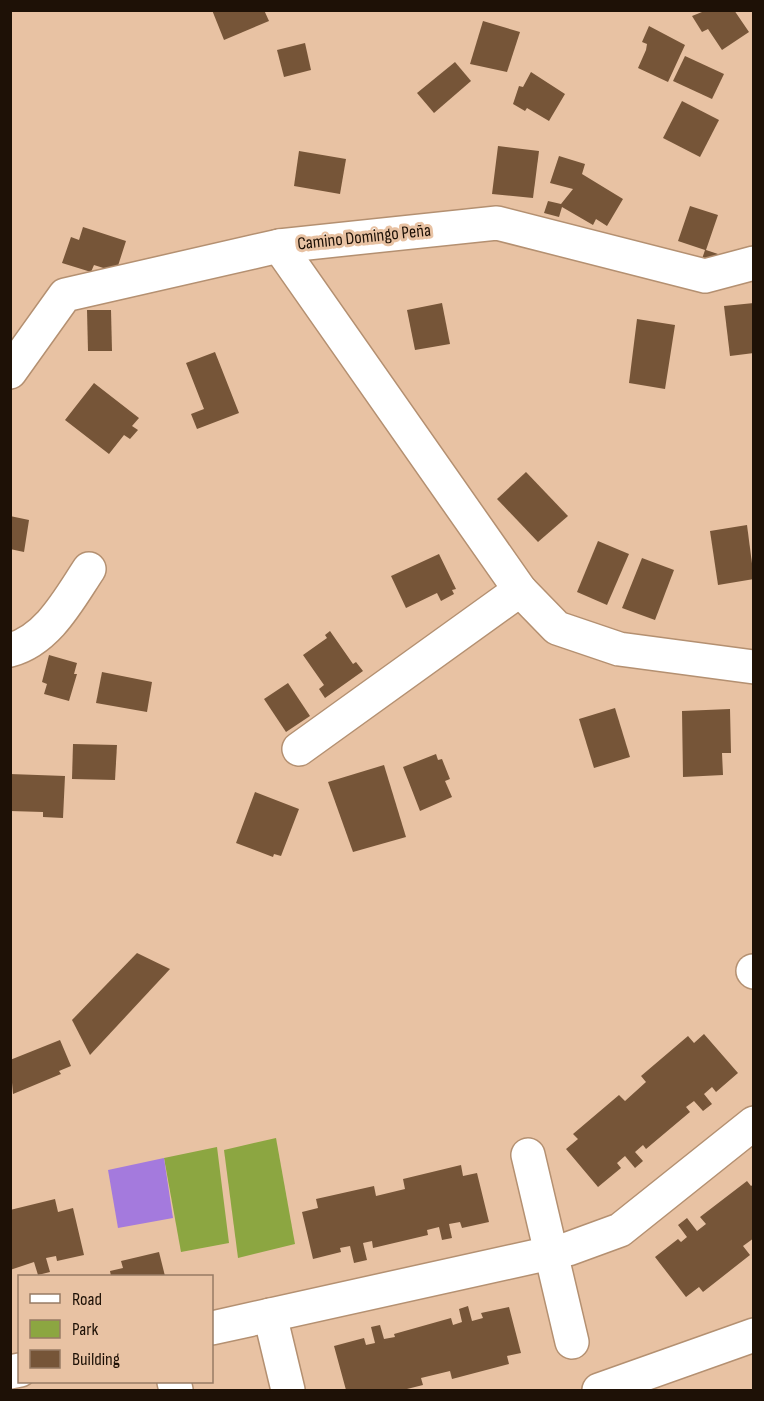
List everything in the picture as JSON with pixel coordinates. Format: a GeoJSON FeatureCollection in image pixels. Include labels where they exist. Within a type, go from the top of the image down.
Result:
{"type":"FeatureCollection","features":[{"type":"Feature","properties":{"kind":"street","name":"Camino Domingo Peña"},"geometry":{"type":"LineString","coordinates":[[10,372],[65,295],[279,246],[497,223],[705,276],[753,263]]}},
{"type":"Feature","properties":{"kind":"street"},"geometry":{"type":"LineString","coordinates":[[279,246],[520,590],[557,628],[619,649],[753,667]]}},
{"type":"Feature","properties":{"kind":"street"},"geometry":{"type":"LineString","coordinates":[[10,650],[21,647],[53,622],[89,569]]}},
{"type":"Feature","properties":{"kind":"street"},"geometry":{"type":"LineString","coordinates":[[299,749],[520,590]]}},
{"type":"Feature","properties":{"kind":"street"},"geometry":{"type":"LineString","coordinates":[[213,1328],[551,1253],[621,1230],[753,1123]]}},
{"type":"Feature","properties":{"kind":"street"},"geometry":{"type":"LineString","coordinates":[[528,1155],[572,1342]]}},
{"type":"Feature","properties":{"kind":"street"},"geometry":{"type":"LineString","coordinates":[[270,1315],[288,1390]]}},
{"type":"Feature","properties":{"kind":"street"},"geometry":{"type":"LineString","coordinates":[[599,1390],[753,1335]]}},
{"type":"Feature","properties":{"kind":"green space"},"geometry":{"type":"Polygon","coordinates":[[[276,1138],[295,1244],[238,1258],[224,1150],[276,1138]]]}},
{"type":"Feature","properties":{"kind":"green space"},"geometry":{"type":"Polygon","coordinates":[[[217,1147],[229,1243],[181,1252],[164,1158],[217,1147]]]}},
{"type":"Feature","properties":{"kind":"shaded area"},"geometry":{"type":"Polygon","coordinates":[[[164,1158],[173,1218],[118,1228],[108,1170],[164,1158]]]}},
{"type":"Feature","properties":{"kind":"building"},"geometry":{"type":"Polygon","coordinates":[[[212,10],[264,10],[269,21],[224,40],[212,10]]]}},
{"type":"Feature","properties":{"kind":"building"},"geometry":{"type":"Polygon","coordinates":[[[707,10],[734,10],[749,32],[722,50],[708,29],[702,32],[692,16],[707,10]]]}},
{"type":"Feature","properties":{"kind":"building"},"geometry":{"type":"Polygon","coordinates":[[[483,21],[520,32],[507,72],[470,64],[483,21]]]}},
{"type":"Feature","properties":{"kind":"building"},"geometry":{"type":"Polygon","coordinates":[[[649,26],[685,45],[668,82],[638,68],[646,50],[647,44],[642,42],[649,26]]]}},
{"type":"Feature","properties":{"kind":"building"},"geometry":{"type":"Polygon","coordinates":[[[305,43],[311,70],[284,77],[277,50],[305,43]]]}},
{"type":"Feature","properties":{"kind":"building"},"geometry":{"type":"Polygon","coordinates":[[[685,56],[724,74],[712,99],[673,81],[685,56]]]}},
{"type":"Feature","properties":{"kind":"building"},"geometry":{"type":"Polygon","coordinates":[[[455,62],[471,81],[434,113],[417,93],[455,62]]]}},
{"type":"Feature","properties":{"kind":"building"},"geometry":{"type":"Polygon","coordinates":[[[531,72],[565,94],[549,121],[527,108],[525,111],[513,104],[519,86],[523,87],[531,72]]]}},
{"type":"Feature","properties":{"kind":"building"},"geometry":{"type":"Polygon","coordinates":[[[682,101],[719,120],[700,157],[663,138],[682,101]]]}},
{"type":"Feature","properties":{"kind":"building"},"geometry":{"type":"Polygon","coordinates":[[[498,146],[539,151],[533,198],[492,194],[498,146]]]}},
{"type":"Feature","properties":{"kind":"building"},"geometry":{"type":"Polygon","coordinates":[[[299,151],[346,159],[340,194],[294,186],[299,151]]]}},
{"type":"Feature","properties":{"kind":"building"},"geometry":{"type":"Polygon","coordinates":[[[559,156],[585,164],[582,174],[623,199],[607,226],[596,219],[593,225],[562,207],[559,217],[544,213],[548,201],[561,204],[573,189],[550,183],[559,156]]]}},
{"type":"Feature","properties":{"kind":"building"},"geometry":{"type":"Polygon","coordinates":[[[690,206],[718,215],[706,250],[721,255],[718,264],[702,259],[705,250],[678,241],[690,206]]]}},
{"type":"Feature","properties":{"kind":"building"},"geometry":{"type":"Polygon","coordinates":[[[83,227],[126,241],[116,272],[94,265],[91,272],[62,263],[71,237],[79,240],[83,227]]]}},
{"type":"Feature","properties":{"kind":"building"},"geometry":{"type":"Polygon","coordinates":[[[442,303],[450,344],[415,350],[407,310],[442,303]]]}},
{"type":"Feature","properties":{"kind":"building"},"geometry":{"type":"Polygon","coordinates":[[[754,303],[754,353],[730,356],[724,306],[754,303]]]}},
{"type":"Feature","properties":{"kind":"building"},"geometry":{"type":"Polygon","coordinates":[[[87,310],[111,310],[112,351],[88,351],[87,310]]]}},
{"type":"Feature","properties":{"kind":"building"},"geometry":{"type":"Polygon","coordinates":[[[637,319],[675,325],[665,389],[629,383],[637,319]]]}},
{"type":"Feature","properties":{"kind":"building"},"geometry":{"type":"Polygon","coordinates":[[[215,352],[239,413],[197,429],[191,414],[204,409],[186,363],[215,352]]]}},
{"type":"Feature","properties":{"kind":"building"},"geometry":{"type":"Polygon","coordinates":[[[94,383],[139,418],[132,426],[138,430],[130,439],[124,435],[109,454],[65,420],[94,383]]]}},
{"type":"Feature","properties":{"kind":"building"},"geometry":{"type":"Polygon","coordinates":[[[526,472],[568,516],[538,542],[497,499],[526,472]]]}},
{"type":"Feature","properties":{"kind":"building"},"geometry":{"type":"Polygon","coordinates":[[[10,516],[29,520],[24,552],[10,549],[10,516]]]}},
{"type":"Feature","properties":{"kind":"building"},"geometry":{"type":"Polygon","coordinates":[[[747,525],[754,579],[718,585],[710,531],[747,525]]]}},
{"type":"Feature","properties":{"kind":"building"},"geometry":{"type":"Polygon","coordinates":[[[598,541],[629,554],[607,605],[577,592],[598,541]]]}},
{"type":"Feature","properties":{"kind":"building"},"geometry":{"type":"Polygon","coordinates":[[[439,554],[456,589],[452,590],[454,594],[441,601],[437,593],[406,608],[391,576],[439,554]]]}},
{"type":"Feature","properties":{"kind":"building"},"geometry":{"type":"Polygon","coordinates":[[[642,558],[674,570],[655,620],[622,608],[642,558]]]}},
{"type":"Feature","properties":{"kind":"building"},"geometry":{"type":"Polygon","coordinates":[[[330,631],[353,664],[356,662],[363,671],[325,698],[319,689],[324,685],[303,655],[327,638],[325,635],[330,631]]]}},
{"type":"Feature","properties":{"kind":"building"},"geometry":{"type":"Polygon","coordinates":[[[49,655],[77,663],[74,674],[77,674],[69,701],[44,694],[47,684],[42,682],[49,655]]]}},
{"type":"Feature","properties":{"kind":"building"},"geometry":{"type":"Polygon","coordinates":[[[102,672],[152,682],[147,712],[96,703],[102,672]]]}},
{"type":"Feature","properties":{"kind":"building"},"geometry":{"type":"Polygon","coordinates":[[[288,683],[310,716],[286,732],[264,699],[288,683]]]}},
{"type":"Feature","properties":{"kind":"building"},"geometry":{"type":"Polygon","coordinates":[[[615,708],[630,757],[594,768],[579,719],[615,708]]]}},
{"type":"Feature","properties":{"kind":"building"},"geometry":{"type":"Polygon","coordinates":[[[730,709],[731,753],[722,753],[723,775],[683,777],[682,711],[730,709]]]}},
{"type":"Feature","properties":{"kind":"building"},"geometry":{"type":"Polygon","coordinates":[[[73,744],[117,745],[115,780],[72,779],[73,744]]]}},
{"type":"Feature","properties":{"kind":"building"},"geometry":{"type":"Polygon","coordinates":[[[436,754],[438,760],[442,759],[450,779],[445,781],[452,797],[420,811],[403,767],[436,754]]]}},
{"type":"Feature","properties":{"kind":"building"},"geometry":{"type":"Polygon","coordinates":[[[384,765],[406,837],[353,852],[328,782],[384,765]]]}},
{"type":"Feature","properties":{"kind":"building"},"geometry":{"type":"Polygon","coordinates":[[[10,774],[65,776],[63,818],[43,817],[43,812],[10,811],[10,774]]]}},
{"type":"Feature","properties":{"kind":"building"},"geometry":{"type":"Polygon","coordinates":[[[255,792],[299,809],[281,856],[274,854],[273,857],[236,843],[255,792]]]}},
{"type":"Feature","properties":{"kind":"building"},"geometry":{"type":"Polygon","coordinates":[[[137,953],[170,969],[90,1055],[72,1020],[137,953]]]}},
{"type":"Feature","properties":{"kind":"building"},"geometry":{"type":"Polygon","coordinates":[[[704,1034],[738,1073],[716,1092],[712,1087],[704,1094],[712,1104],[703,1111],[694,1101],[686,1107],[690,1112],[646,1149],[643,1145],[635,1152],[643,1161],[635,1168],[625,1156],[617,1163],[621,1168],[598,1187],[566,1149],[578,1139],[573,1134],[619,1095],[625,1101],[646,1082],[641,1076],[688,1036],[694,1043],[704,1034]]]}},
{"type":"Feature","properties":{"kind":"building"},"geometry":{"type":"Polygon","coordinates":[[[60,1040],[71,1066],[59,1071],[61,1074],[13,1094],[10,1060],[60,1040]]]}},
{"type":"Feature","properties":{"kind":"building"},"geometry":{"type":"Polygon","coordinates":[[[461,1165],[463,1176],[477,1173],[489,1222],[462,1228],[460,1222],[449,1224],[452,1238],[442,1240],[439,1227],[427,1230],[428,1235],[373,1248],[372,1241],[363,1243],[367,1260],[354,1263],[350,1246],[340,1248],[341,1252],[313,1259],[302,1212],[318,1208],[316,1199],[374,1186],[376,1196],[405,1189],[403,1179],[461,1165]]]}},
{"type":"Feature","properties":{"kind":"building"},"geometry":{"type":"Polygon","coordinates":[[[747,1181],[751,1186],[754,1184],[754,1238],[743,1246],[750,1255],[703,1292],[699,1287],[686,1297],[655,1257],[678,1239],[681,1242],[687,1237],[678,1225],[687,1218],[697,1231],[706,1224],[700,1217],[747,1181]]]}},
{"type":"Feature","properties":{"kind":"building"},"geometry":{"type":"Polygon","coordinates":[[[55,1199],[58,1212],[73,1208],[84,1255],[57,1261],[56,1256],[46,1258],[50,1272],[38,1275],[34,1262],[10,1270],[10,1210],[55,1199]]]}},
{"type":"Feature","properties":{"kind":"building"},"geometry":{"type":"Polygon","coordinates":[[[159,1252],[165,1275],[111,1275],[110,1271],[123,1268],[121,1261],[159,1252]]]}},
{"type":"Feature","properties":{"kind":"building"},"geometry":{"type":"Polygon","coordinates":[[[468,1306],[472,1321],[483,1318],[481,1313],[509,1307],[521,1353],[507,1356],[509,1364],[452,1379],[450,1371],[421,1378],[423,1385],[403,1390],[346,1390],[334,1346],[364,1338],[366,1345],[375,1343],[371,1327],[380,1325],[384,1339],[451,1318],[453,1325],[462,1322],[459,1309],[468,1306]]]}}]}
